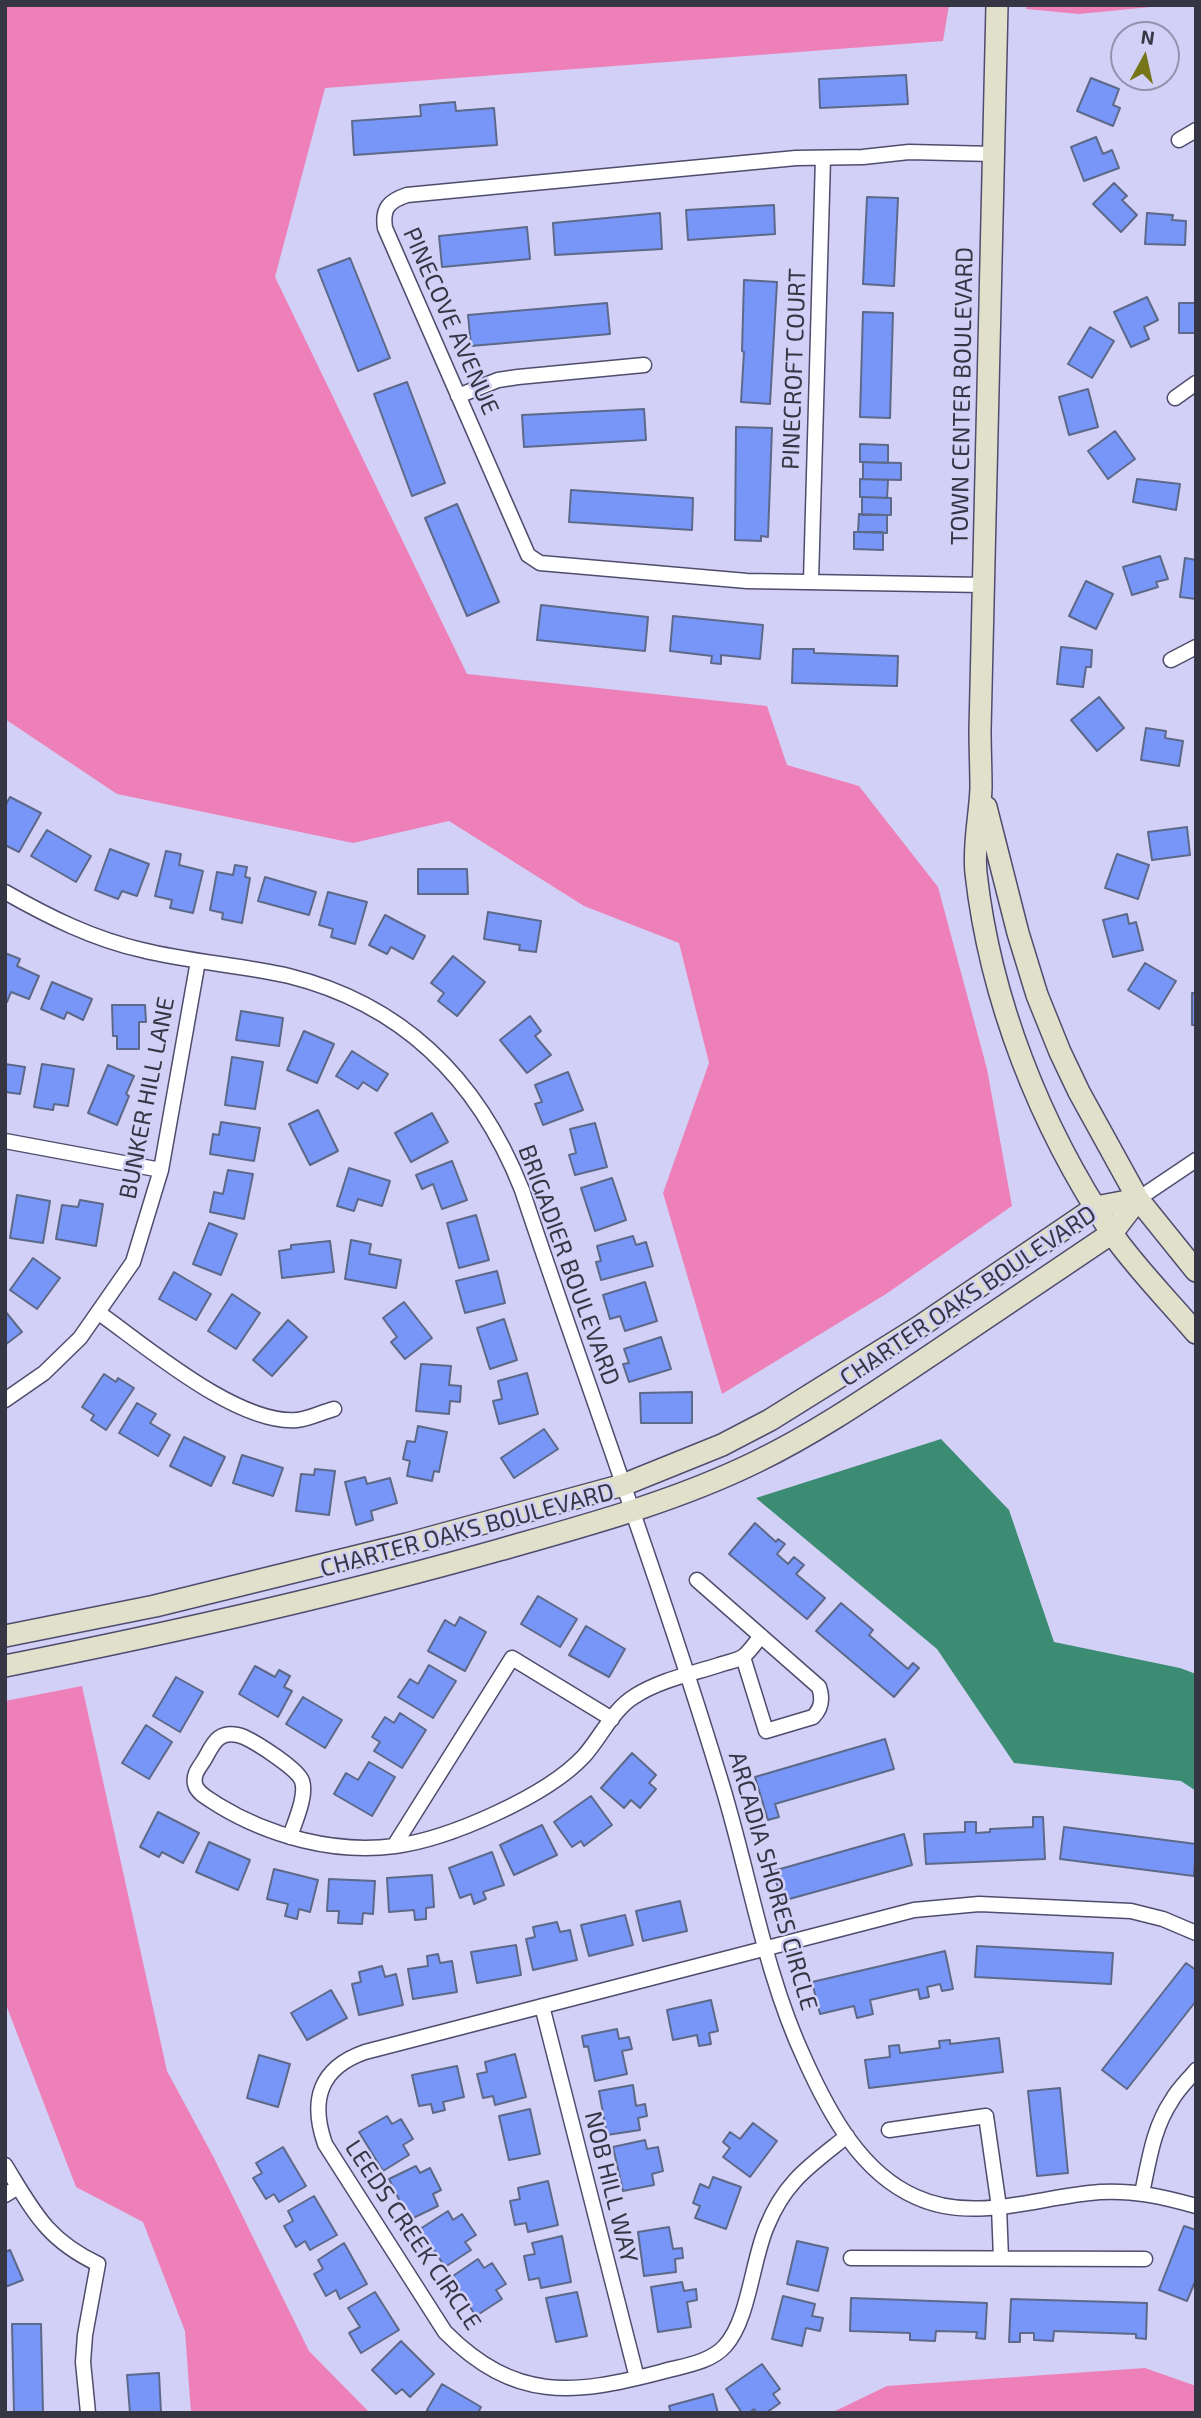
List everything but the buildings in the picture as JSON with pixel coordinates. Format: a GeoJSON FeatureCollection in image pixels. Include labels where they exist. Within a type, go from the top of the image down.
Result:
{"type":"FeatureCollection","features":[{"type":"Feature","properties":{"kind":"street","name":"TOWN CENTER BOULEVARD"},"geometry":{"type":"LineString","coordinates":[[997,5],[979,730],[981,788],[976,869],[1001,994],[1037,1096],[1059,1142],[1112,1233],[1196,1333]]}},
{"type":"Feature","properties":{"kind":"street"},"geometry":{"type":"LineString","coordinates":[[1179,140],[1196,130]]}},
{"type":"Feature","properties":{"kind":"street","name":"PINECOVE AVENUE"},"geometry":{"type":"LineString","coordinates":[[984,585],[747,581],[540,563],[528,555],[385,228],[386,207],[395,199],[407,195],[796,158],[909,152],[993,154]]}},
{"type":"Feature","properties":{"kind":"street","name":"PINECROFT COURT"},"geometry":{"type":"LineString","coordinates":[[811,581],[823,158]]}},
{"type":"Feature","properties":{"kind":"street"},"geometry":{"type":"LineString","coordinates":[[458,396],[498,380],[644,366]]}},
{"type":"Feature","properties":{"kind":"street"},"geometry":{"type":"LineString","coordinates":[[1175,398],[1196,383]]}},
{"type":"Feature","properties":{"kind":"street"},"geometry":{"type":"LineString","coordinates":[[1171,660],[1196,647]]}},
{"type":"Feature","properties":{"kind":"street","name":"TOWN CENTER BOULEVARD"},"geometry":{"type":"LineString","coordinates":[[981,788],[1018,933],[1037,995],[1079,1092],[1138,1199],[1196,1271]]}},
{"type":"Feature","properties":{"kind":"street","name":"BRIGADIER BOULEVARD"},"geometry":{"type":"LineString","coordinates":[[5,892],[40,912],[97,937],[141,950],[288,976],[341,992],[401,1027],[428,1048],[459,1080],[486,1115],[508,1156],[632,1512]]}},
{"type":"Feature","properties":{"kind":"street","name":"BUNKER HILL LANE"},"geometry":{"type":"LineString","coordinates":[[5,1400],[44,1373],[80,1338],[134,1262],[160,1170],[198,961]]}},
{"type":"Feature","properties":{"kind":"street"},"geometry":{"type":"LineString","coordinates":[[5,1141],[160,1170]]}},
{"type":"Feature","properties":{"kind":"street"},"geometry":{"type":"LineString","coordinates":[[1138,1199],[1196,1160]]}},
{"type":"Feature","properties":{"kind":"street","name":"CHARTER OAKS BOULEVARD"},"geometry":{"type":"LineString","coordinates":[[5,1636],[155,1606],[368,1554],[623,1485],[722,1445],[816,1394],[1096,1207],[1138,1199]]}},
{"type":"Feature","properties":{"kind":"street","name":"CHARTER OAKS BOULEVARD"},"geometry":{"type":"LineString","coordinates":[[5,1666],[161,1635],[412,1574],[632,1512],[696,1489],[757,1462],[813,1432],[1112,1233],[1138,1199]]}},
{"type":"Feature","properties":{"kind":"street"},"geometry":{"type":"LineString","coordinates":[[99,1313],[197,1383],[263,1416],[298,1420],[334,1409]]}},
{"type":"Feature","properties":{"kind":"street","name":"ARCADIA SHORES CIRCLE"},"geometry":{"type":"LineString","coordinates":[[632,1512],[720,1778],[773,1978],[805,2060],[847,2136],[867,2164],[892,2185],[916,2198],[943,2207],[973,2210],[1101,2192],[1142,2193],[1196,2206]]}},
{"type":"Feature","properties":{"kind":"street"},"geometry":{"type":"LineString","coordinates":[[697,1580],[818,1687],[822,1695],[818,1712],[813,1717],[766,1731],[743,1657]]}},
{"type":"Feature","properties":{"kind":"street"},"geometry":{"type":"LineString","coordinates":[[290,1837],[303,1794],[303,1783],[298,1772],[243,1737],[230,1734],[217,1739],[195,1773],[195,1786],[203,1795],[225,1809],[290,1837],[332,1845],[394,1846],[431,1838],[468,1825],[545,1786],[582,1758],[634,1696],[659,1684],[743,1657],[761,1636]]}},
{"type":"Feature","properties":{"kind":"street"},"geometry":{"type":"LineString","coordinates":[[394,1846],[512,1658],[612,1719]]}},
{"type":"Feature","properties":{"kind":"street","name":"LEEDS CREEK CIRCLE"},"geometry":{"type":"LineString","coordinates":[[847,2136],[800,2173],[780,2199],[766,2227],[737,2329],[724,2348],[704,2360],[611,2385],[575,2390],[542,2387],[487,2368],[445,2332],[325,2144],[318,2126],[317,2104],[321,2088],[330,2074],[352,2056],[914,1910],[979,1904],[1131,1911],[1163,1919],[1196,1933]]}},
{"type":"Feature","properties":{"kind":"street","name":"NOB HILL WAY"},"geometry":{"type":"LineString","coordinates":[[542,2007],[637,2378]]}},
{"type":"Feature","properties":{"kind":"street"},"geometry":{"type":"LineString","coordinates":[[1142,2193],[1154,2137],[1161,2119],[1172,2099],[1196,2070]]}},
{"type":"Feature","properties":{"kind":"street"},"geometry":{"type":"LineString","coordinates":[[889,2130],[986,2116],[999,2207],[1001,2258]]}},
{"type":"Feature","properties":{"kind":"street"},"geometry":{"type":"LineString","coordinates":[[5,2165],[12,2191],[51,2235],[74,2253],[97,2264],[83,2361],[88,2413]]}},
{"type":"Feature","properties":{"kind":"street"},"geometry":{"type":"LineString","coordinates":[[851,2258],[1145,2259]]}},
{"type":"Feature","properties":{"kind":"shaded area"},"geometry":{"type":"Polygon","coordinates":[[[5,5],[949,5],[943,41],[325,88],[275,277],[467,674],[767,706],[787,765],[859,786],[938,887],[987,1069],[1012,1206],[886,1294],[722,1394],[663,1193],[709,1063],[679,943],[584,906],[449,821],[353,843],[117,794],[5,719],[5,5]]]}},
{"type":"Feature","properties":{"kind":"shaded area"},"geometry":{"type":"Polygon","coordinates":[[[1027,5],[1171,5],[1079,14],[1026,9],[1027,5]]]}},
{"type":"Feature","properties":{"kind":"shaded area"},"geometry":{"type":"Polygon","coordinates":[[[941,1439],[1009,1510],[1054,1642],[1180,1668],[1196,1674],[1196,1791],[1181,1781],[1014,1763],[937,1649],[756,1498],[941,1439]]]}},
{"type":"Feature","properties":{"kind":"shaded area"},"geometry":{"type":"Polygon","coordinates":[[[82,1686],[167,2071],[214,2158],[309,2351],[370,2413],[191,2413],[185,2331],[143,2222],[76,2187],[5,2002],[5,1701],[82,1686]]]}},
{"type":"Feature","properties":{"kind":"shaded area"},"geometry":{"type":"Polygon","coordinates":[[[1145,2368],[1196,2386],[1196,2413],[831,2413],[887,2386],[1145,2368]]]}}]}
